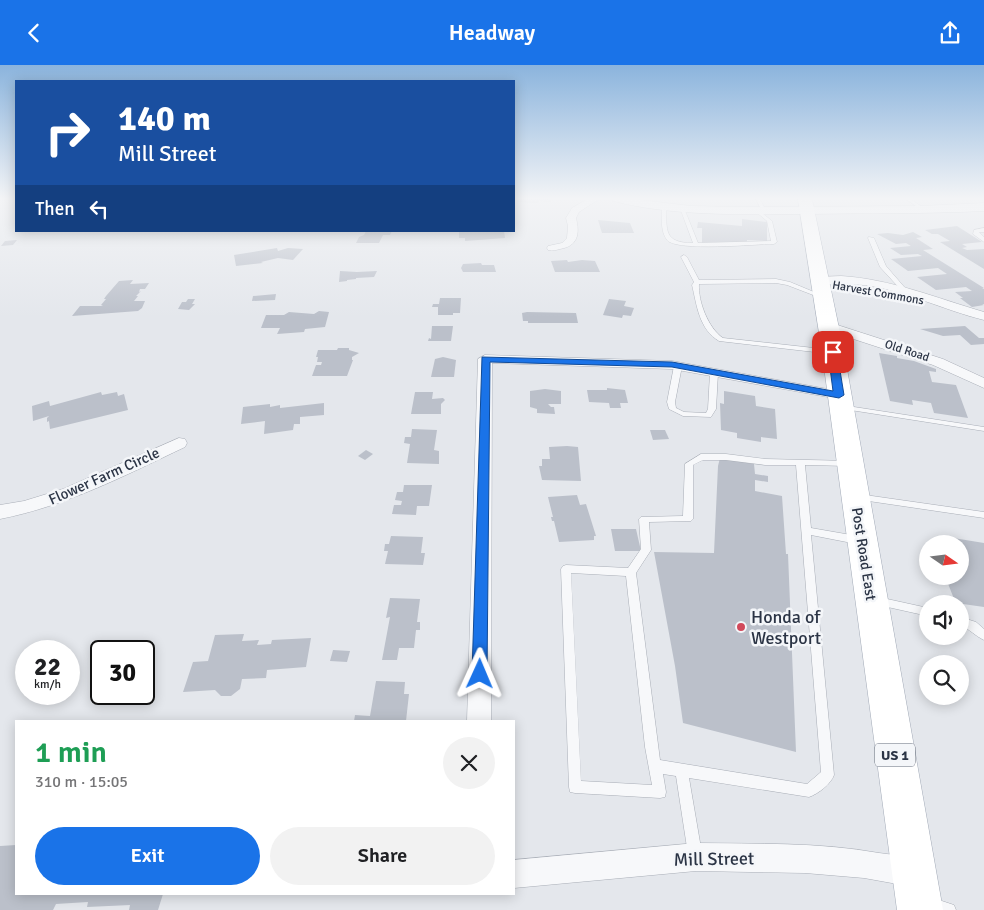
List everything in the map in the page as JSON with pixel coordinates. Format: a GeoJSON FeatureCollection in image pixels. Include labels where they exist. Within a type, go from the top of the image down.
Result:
{"type":"FeatureCollection","features":[{"type":"Feature","properties":{"kind":"main road","name":"Post Road East"},"geometry":{"type":"LineString","coordinates":[[812,238],[833,352],[871,599],[926,899]]}},
{"type":"Feature","properties":{"kind":"street"},"geometry":{"type":"LineString","coordinates":[[552,248],[566,245],[572,238]]}},
{"type":"Feature","properties":{"kind":"street","name":"Harvest Commons"},"geometry":{"type":"LineString","coordinates":[[821,289],[846,280],[891,285],[984,318]]}},
{"type":"Feature","properties":{"kind":"street","name":"Harvest Commons"},"geometry":{"type":"LineString","coordinates":[[821,289],[848,288],[915,298],[984,318]]}},
{"type":"Feature","properties":{"kind":"street","name":"Old Road"},"geometry":{"type":"LineString","coordinates":[[828,325],[938,362],[984,384]]}},
{"type":"Feature","properties":{"kind":"street"},"geometry":{"type":"LineString","coordinates":[[479,720],[485,359],[678,366],[840,401]]}},
{"type":"Feature","properties":{"kind":"street","name":"Flower Farm Circle"},"geometry":{"type":"LineString","coordinates":[[0,512],[29,508],[63,497],[178,443]]}},
{"type":"Feature","properties":{"kind":"street","name":"Mill Street"},"geometry":{"type":"LineString","coordinates":[[515,874],[696,857],[805,859],[864,864],[926,899]]}},
{"type":"Feature","properties":{"kind":"lane"},"geometry":{"type":"LineString","coordinates":[[668,238],[672,244],[679,245],[774,242],[773,238]]}},
{"type":"Feature","properties":{"kind":"lane"},"geometry":{"type":"LineString","coordinates":[[694,238],[696,245]]}},
{"type":"Feature","properties":{"kind":"lane"},"geometry":{"type":"LineString","coordinates":[[871,238],[883,267],[904,290]]}},
{"type":"Feature","properties":{"kind":"lane"},"geometry":{"type":"LineString","coordinates":[[684,257],[697,282],[695,285],[703,319],[713,336],[721,340],[833,352]]}},
{"type":"Feature","properties":{"kind":"lane"},"geometry":{"type":"LineString","coordinates":[[697,282],[776,281],[821,289]]}},
{"type":"Feature","properties":{"kind":"lane"},"geometry":{"type":"LineString","coordinates":[[678,366],[671,402],[673,409],[683,415],[708,415],[712,409],[714,373]]}},
{"type":"Feature","properties":{"kind":"lane"},"geometry":{"type":"LineString","coordinates":[[840,401],[984,429]]}},
{"type":"Feature","properties":{"kind":"lane"},"geometry":{"type":"LineString","coordinates":[[631,572],[566,569],[575,787],[660,792],[655,766],[631,572],[646,550],[644,519],[688,519],[689,464],[701,457],[726,457],[765,462],[850,463]]}},
{"type":"Feature","properties":{"kind":"lane"},"geometry":{"type":"LineString","coordinates":[[655,766],[809,791],[828,775],[800,461]]}},
{"type":"Feature","properties":{"kind":"lane"},"geometry":{"type":"LineString","coordinates":[[855,497],[984,515]]}},
{"type":"Feature","properties":{"kind":"lane"},"geometry":{"type":"LineString","coordinates":[[806,531],[862,541]]}},
{"type":"Feature","properties":{"kind":"lane"},"geometry":{"type":"LineString","coordinates":[[871,599],[919,610]]}},
{"type":"Feature","properties":{"kind":"lane"},"geometry":{"type":"LineString","coordinates":[[969,624],[984,635]]}},
{"type":"Feature","properties":{"kind":"lane"},"geometry":{"type":"LineString","coordinates":[[682,771],[696,857]]}},
{"type":"Feature","properties":{"kind":"building"},"geometry":{"type":"Polygon","coordinates":[[[358,238],[381,238],[379,243],[356,243],[358,238]]]}},
{"type":"Feature","properties":{"kind":"building"},"geometry":{"type":"Polygon","coordinates":[[[465,238],[499,238],[465,241],[465,238]]]}},
{"type":"Feature","properties":{"kind":"building"},"geometry":{"type":"Polygon","coordinates":[[[702,238],[767,238],[767,241],[747,240],[747,242],[702,243],[702,238]]]}},
{"type":"Feature","properties":{"kind":"building"},"geometry":{"type":"Polygon","coordinates":[[[885,238],[917,238],[933,249],[923,250],[984,288],[982,288],[984,289],[984,304],[982,304],[984,305],[972,307],[955,292],[972,291],[966,287],[936,290],[917,277],[947,274],[938,268],[908,271],[891,259],[922,256],[918,254],[901,255],[890,248],[911,246],[906,243],[896,244],[885,238]]]}},
{"type":"Feature","properties":{"kind":"building"},"geometry":{"type":"Polygon","coordinates":[[[946,238],[976,238],[982,242],[962,244],[967,247],[962,248],[967,250],[984,249],[984,269],[940,242],[950,241],[946,238]]]}},
{"type":"Feature","properties":{"kind":"building"},"geometry":{"type":"Polygon","coordinates":[[[17,240],[13,245],[1,246],[5,241],[17,240]]]}},
{"type":"Feature","properties":{"kind":"building"},"geometry":{"type":"Polygon","coordinates":[[[277,248],[278,251],[288,248],[303,249],[293,260],[278,258],[261,262],[263,263],[236,266],[234,255],[277,248]]]}},
{"type":"Feature","properties":{"kind":"building"},"geometry":{"type":"Polygon","coordinates":[[[567,260],[568,262],[595,261],[600,272],[555,272],[551,261],[567,260]]]}},
{"type":"Feature","properties":{"kind":"building"},"geometry":{"type":"Polygon","coordinates":[[[481,263],[482,265],[494,265],[496,272],[463,272],[461,268],[463,264],[481,263]]]}},
{"type":"Feature","properties":{"kind":"building"},"geometry":{"type":"Polygon","coordinates":[[[340,271],[377,271],[374,277],[356,278],[339,282],[340,271]]]}},
{"type":"Feature","properties":{"kind":"building"},"geometry":{"type":"Polygon","coordinates":[[[133,280],[130,284],[149,283],[145,289],[140,289],[139,292],[141,291],[134,301],[145,301],[142,308],[138,311],[72,316],[80,306],[103,306],[101,305],[106,299],[104,299],[119,281],[133,280]]]}},
{"type":"Feature","properties":{"kind":"building"},"geometry":{"type":"Polygon","coordinates":[[[276,294],[275,300],[252,301],[253,296],[276,294]]]}},
{"type":"Feature","properties":{"kind":"building"},"geometry":{"type":"Polygon","coordinates":[[[440,298],[461,298],[460,313],[438,315],[438,307],[432,307],[433,304],[439,304],[440,298]]]}},
{"type":"Feature","properties":{"kind":"building"},"geometry":{"type":"Polygon","coordinates":[[[188,299],[195,299],[192,304],[195,304],[189,310],[178,309],[182,302],[186,302],[188,299]]]}},
{"type":"Feature","properties":{"kind":"building"},"geometry":{"type":"Polygon","coordinates":[[[609,299],[626,301],[624,306],[634,308],[631,316],[623,315],[622,318],[603,315],[609,299]]]}},
{"type":"Feature","properties":{"kind":"building"},"geometry":{"type":"Polygon","coordinates":[[[319,311],[329,312],[325,327],[305,329],[304,332],[277,334],[280,328],[261,328],[266,315],[284,315],[289,312],[314,314],[319,311]]]}},
{"type":"Feature","properties":{"kind":"building"},"geometry":{"type":"Polygon","coordinates":[[[522,313],[576,313],[578,323],[528,323],[528,321],[523,321],[522,313]]]}},
{"type":"Feature","properties":{"kind":"building"},"geometry":{"type":"Polygon","coordinates":[[[432,326],[453,326],[451,341],[428,341],[429,338],[431,339],[432,326]]]}},
{"type":"Feature","properties":{"kind":"building"},"geometry":{"type":"Polygon","coordinates":[[[965,326],[979,338],[984,338],[984,344],[971,345],[960,335],[943,336],[920,329],[965,326]]]}},
{"type":"Feature","properties":{"kind":"building"},"geometry":{"type":"Polygon","coordinates":[[[338,348],[349,348],[349,350],[359,353],[352,357],[353,360],[347,376],[312,376],[316,365],[321,365],[322,362],[317,362],[318,350],[337,350],[338,348]]]}},
{"type":"Feature","properties":{"kind":"building"},"geometry":{"type":"Polygon","coordinates":[[[879,353],[897,356],[897,358],[914,361],[936,369],[936,372],[929,371],[932,382],[956,385],[968,418],[934,413],[931,403],[912,400],[913,405],[890,401],[879,353]]]}},
{"type":"Feature","properties":{"kind":"building"},"geometry":{"type":"Polygon","coordinates":[[[443,357],[456,360],[454,377],[431,377],[435,359],[443,357]]]}},
{"type":"Feature","properties":{"kind":"building"},"geometry":{"type":"Polygon","coordinates":[[[607,388],[625,390],[628,403],[620,403],[621,408],[610,408],[609,403],[589,402],[587,390],[607,390],[607,388]]]}},
{"type":"Feature","properties":{"kind":"building"},"geometry":{"type":"Polygon","coordinates":[[[545,389],[561,391],[561,404],[548,404],[554,407],[555,414],[537,413],[537,409],[530,407],[530,391],[545,389]]]}},
{"type":"Feature","properties":{"kind":"building"},"geometry":{"type":"Polygon","coordinates":[[[724,391],[755,396],[756,406],[775,409],[777,439],[761,437],[761,442],[737,438],[737,433],[721,430],[720,403],[724,404],[724,391]]]}},
{"type":"Feature","properties":{"kind":"building"},"geometry":{"type":"Polygon","coordinates":[[[101,392],[102,395],[117,392],[118,396],[124,394],[128,410],[50,429],[49,421],[47,422],[49,416],[33,421],[32,406],[49,401],[50,406],[101,392]]]}},
{"type":"Feature","properties":{"kind":"building"},"geometry":{"type":"Polygon","coordinates":[[[415,392],[433,392],[432,399],[443,398],[445,400],[441,404],[441,414],[411,414],[415,392]]]}},
{"type":"Feature","properties":{"kind":"building"},"geometry":{"type":"Polygon","coordinates":[[[324,403],[324,415],[300,417],[300,424],[294,424],[293,430],[264,434],[265,421],[241,424],[243,407],[270,404],[270,407],[280,405],[280,408],[324,403]]]}},
{"type":"Feature","properties":{"kind":"building"},"geometry":{"type":"Polygon","coordinates":[[[412,429],[437,430],[434,450],[439,451],[439,464],[407,463],[410,444],[404,443],[405,437],[411,437],[412,429]]]}},
{"type":"Feature","properties":{"kind":"building"},"geometry":{"type":"Polygon","coordinates":[[[650,430],[665,430],[669,439],[653,440],[650,430]]]}},
{"type":"Feature","properties":{"kind":"building"},"geometry":{"type":"Polygon","coordinates":[[[549,447],[578,447],[581,481],[542,480],[539,466],[542,466],[542,459],[550,459],[549,447]]]}},
{"type":"Feature","properties":{"kind":"building"},"geometry":{"type":"Polygon","coordinates":[[[366,450],[373,454],[365,460],[358,456],[366,450]]]}},
{"type":"Feature","properties":{"kind":"building"},"geometry":{"type":"Polygon","coordinates":[[[720,458],[754,464],[755,474],[768,476],[768,482],[755,480],[755,491],[782,496],[786,554],[788,554],[796,752],[683,723],[675,666],[654,552],[714,553],[720,458]]]}},
{"type":"Feature","properties":{"kind":"building"},"geometry":{"type":"Polygon","coordinates":[[[404,485],[432,485],[429,506],[417,506],[416,515],[392,514],[394,505],[401,505],[402,501],[395,500],[397,492],[403,492],[404,485]]]}},
{"type":"Feature","properties":{"kind":"building"},"geometry":{"type":"Polygon","coordinates":[[[577,495],[580,505],[586,504],[596,536],[594,536],[594,540],[559,542],[554,521],[552,521],[551,517],[553,517],[548,497],[577,495]]]}},
{"type":"Feature","properties":{"kind":"building"},"geometry":{"type":"Polygon","coordinates":[[[611,529],[636,529],[641,551],[615,551],[611,529]]]}},
{"type":"Feature","properties":{"kind":"building"},"geometry":{"type":"Polygon","coordinates":[[[391,536],[423,537],[421,553],[425,553],[423,565],[385,564],[388,551],[384,551],[385,544],[389,544],[391,536]]]}},
{"type":"Feature","properties":{"kind":"building"},"geometry":{"type":"Polygon","coordinates":[[[969,541],[984,543],[984,607],[969,605],[969,595],[952,595],[949,585],[969,585],[969,541]]]}},
{"type":"Feature","properties":{"kind":"building"},"geometry":{"type":"Polygon","coordinates":[[[390,598],[420,599],[417,622],[420,622],[420,630],[416,630],[414,648],[399,648],[397,660],[382,660],[390,617],[386,618],[390,598]]]}},
{"type":"Feature","properties":{"kind":"building"},"geometry":{"type":"Polygon","coordinates":[[[244,634],[242,641],[259,640],[257,645],[271,644],[272,640],[311,638],[306,667],[267,670],[266,678],[242,679],[240,689],[231,696],[221,696],[215,690],[183,692],[193,662],[208,661],[215,635],[244,634]]]}},
{"type":"Feature","properties":{"kind":"building"},"geometry":{"type":"Polygon","coordinates":[[[333,650],[350,651],[347,662],[330,661],[333,650]]]}},
{"type":"Feature","properties":{"kind":"building"},"geometry":{"type":"Polygon","coordinates":[[[376,681],[405,682],[404,694],[409,694],[406,720],[354,720],[355,715],[370,716],[376,681]]]}},
{"type":"Feature","properties":{"kind":"building"},"geometry":{"type":"Polygon","coordinates":[[[15,845],[15,895],[163,895],[158,910],[129,910],[130,905],[87,907],[88,902],[56,904],[53,910],[0,910],[0,846],[15,845]]]}},
{"type":"Feature","properties":{"kind":"place","name":"Honda of Westport"},"geometry":{"type":"Point","coordinates":[741,627]}},
{"type":"Feature","properties":{"kind":"route"},"geometry":{"type":"LineString","coordinates":[[480,674],[485,359],[672,365],[839,395],[833,352]]}}]}
